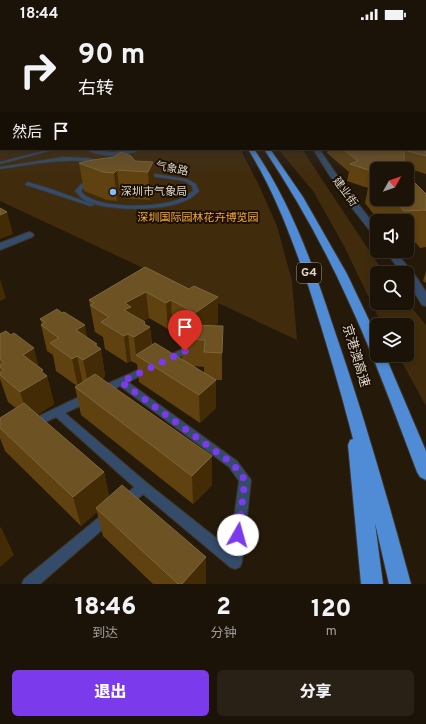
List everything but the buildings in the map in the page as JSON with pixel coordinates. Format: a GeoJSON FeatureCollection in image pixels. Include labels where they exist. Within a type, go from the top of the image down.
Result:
{"type":"FeatureCollection","features":[{"type":"Feature","properties":{"kind":"highway","name":"京港澳高速"},"geometry":{"type":"LineString","coordinates":[[252,150],[276,189],[290,220],[328,329],[351,404],[400,584]]}},
{"type":"Feature","properties":{"kind":"highway","name":"京港澳高速"},"geometry":{"type":"LineString","coordinates":[[268,150],[284,172],[321,236],[370,334]]}},
{"type":"Feature","properties":{"kind":"highway","name":"京港澳高速"},"geometry":{"type":"LineString","coordinates":[[381,362],[426,472]]}},
{"type":"Feature","properties":{"kind":"highway"},"geometry":{"type":"LineString","coordinates":[[351,404],[372,584]]}},
{"type":"Feature","properties":{"kind":"street","name":"建业街"},"geometry":{"type":"LineString","coordinates":[[317,150],[345,193],[370,225]]}},
{"type":"Feature","properties":{"kind":"street"},"geometry":{"type":"LineString","coordinates":[[0,247],[29,235]]}},
{"type":"Feature","properties":{"kind":"street"},"geometry":{"type":"LineString","coordinates":[[396,258],[413,280],[426,302]]}},
{"type":"Feature","properties":{"kind":"lane"},"geometry":{"type":"LineString","coordinates":[[0,163],[51,150]]}},
{"type":"Feature","properties":{"kind":"lane"},"geometry":{"type":"LineString","coordinates":[[92,150],[108,153],[135,150]]}},
{"type":"Feature","properties":{"kind":"lane"},"geometry":{"type":"LineString","coordinates":[[0,168],[68,158],[84,158],[106,163]]}},
{"type":"Feature","properties":{"kind":"lane","name":"气象路"},"geometry":{"type":"LineString","coordinates":[[132,207],[158,206],[178,202],[193,195],[196,188],[192,183],[185,180],[137,172]]}},
{"type":"Feature","properties":{"kind":"lane"},"geometry":{"type":"LineString","coordinates":[[28,184],[104,209],[129,212],[132,207],[100,203],[85,197],[78,192],[83,185],[100,181]]}},
{"type":"Feature","properties":{"kind":"lane"},"geometry":{"type":"LineString","coordinates":[[21,430],[185,351]]}},
{"type":"Feature","properties":{"kind":"lane"},"geometry":{"type":"LineString","coordinates":[[57,412],[143,487],[235,562],[245,480],[233,464],[121,382]]}},
{"type":"Feature","properties":{"kind":"lane"},"geometry":{"type":"LineString","coordinates":[[29,584],[143,487]]}},
{"type":"Feature","properties":{"kind":"green space","name":"深圳国际园林花卉博览园"},"geometry":{"type":"Polygon","coordinates":[[[0,150],[241,150],[258,183],[277,226],[292,281],[297,340],[0,201],[0,150]]]}},
{"type":"Feature","properties":{"kind":"green space"},"geometry":{"type":"Polygon","coordinates":[[[279,150],[303,150],[370,252],[370,258],[374,258],[379,266],[370,266],[370,300],[344,246],[313,191],[279,150]]]}},
{"type":"Feature","properties":{"kind":"green space"},"geometry":{"type":"Polygon","coordinates":[[[375,310],[414,310],[426,325],[426,406],[402,362],[414,362],[414,318],[379,318],[375,310]]]}},
{"type":"Feature","properties":{"kind":"place","name":"深圳市气象局"},"geometry":{"type":"Point","coordinates":[113,192]}},
{"type":"Feature","properties":{"kind":"route"},"geometry":{"type":"LineString","coordinates":[[185,351],[121,382],[233,464],[245,480],[238,535]]}}]}
